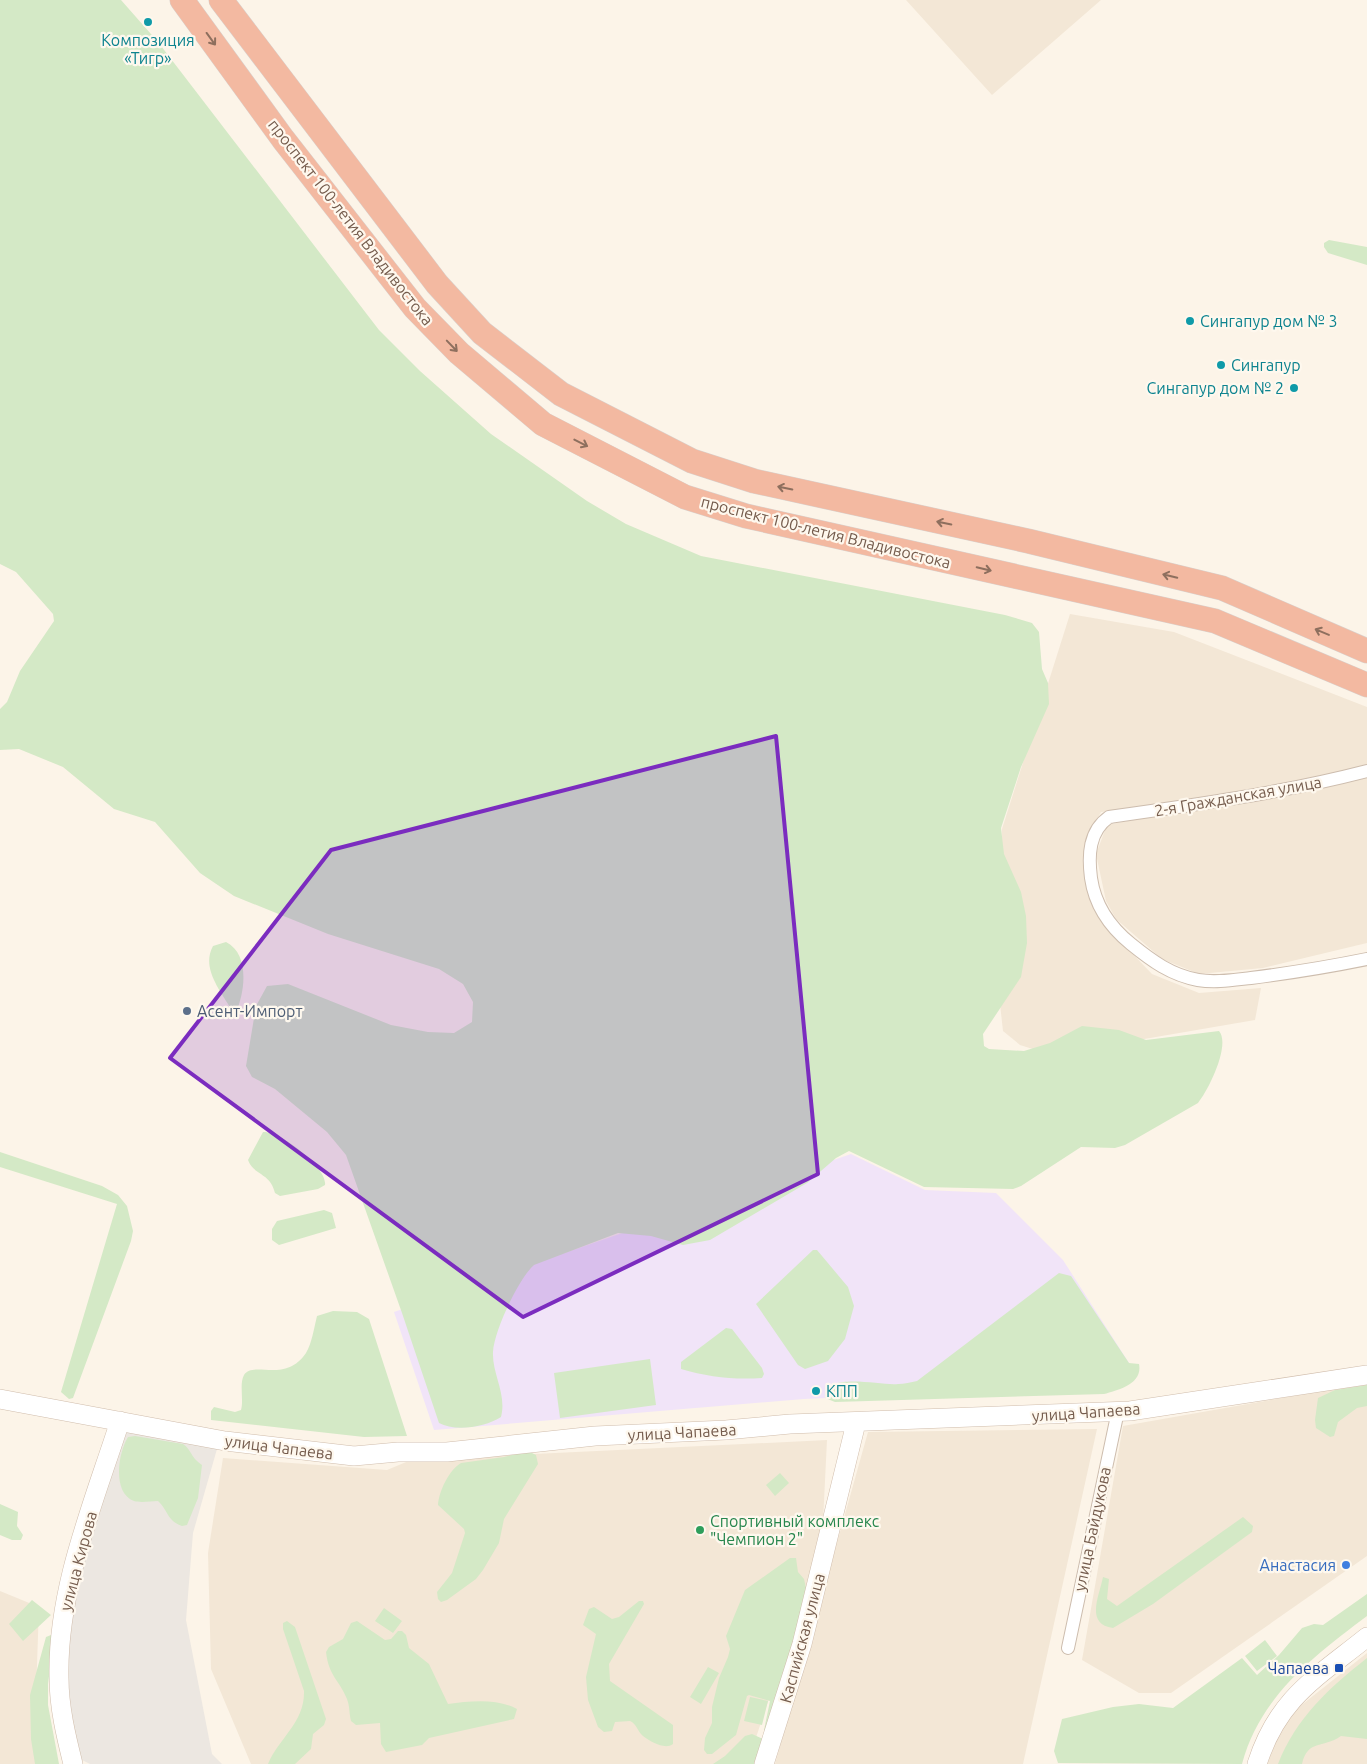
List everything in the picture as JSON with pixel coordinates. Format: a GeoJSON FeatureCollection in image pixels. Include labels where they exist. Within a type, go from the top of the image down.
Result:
{"type":"FeatureCollection","features":[{"type":"Feature","properties":{"kind":"highway","name":"проспект 100-летия Владивостока"},"geometry":{"type":"LineString","coordinates":[[182,0],[283,139],[415,308],[459,353],[543,424],[685,497],[746,516],[1215,621],[1367,685]]}},
{"type":"Feature","properties":{"kind":"highway","name":"проспект 100-летия Владивостока"},"geometry":{"type":"LineString","coordinates":[[221,0],[437,284],[482,333],[561,394],[692,461],[754,481],[1028,541],[1222,588],[1367,651]]}},
{"type":"Feature","properties":{"kind":"main road","name":"улица Чапаева"},"geometry":{"type":"LineString","coordinates":[[0,1399],[279,1449],[354,1456],[398,1452],[447,1452],[595,1436],[726,1430],[790,1424],[1118,1412],[1367,1375]]}},
{"type":"Feature","properties":{"kind":"main road","name":"улица Кирова"},"geometry":{"type":"LineString","coordinates":[[73,1764],[60,1694],[59,1651],[62,1617],[77,1552],[120,1421]]}},
{"type":"Feature","properties":{"kind":"main road","name":"Каспийская улица"},"geometry":{"type":"LineString","coordinates":[[764,1764],[802,1644],[856,1423]]}},
{"type":"Feature","properties":{"kind":"main road"},"geometry":{"type":"LineString","coordinates":[[1257,1764],[1263,1745],[1281,1711],[1309,1682],[1367,1637]]}},
{"type":"Feature","properties":{"kind":"street","name":"2-я Гражданская улица"},"geometry":{"type":"LineString","coordinates":[[1367,771],[1325,782],[1212,803],[1109,817],[1099,824],[1091,841],[1089,864],[1093,894],[1103,914],[1122,937],[1156,964],[1195,980],[1213,982],[1304,972],[1367,959]]}},
{"type":"Feature","properties":{"kind":"street","name":"улица Байдукова"},"geometry":{"type":"LineString","coordinates":[[1068,1648],[1118,1412]]}},
{"type":"Feature","properties":{"kind":"highlighted area"},"geometry":{"type":"Polygon","coordinates":[[[776,736],[818,1174],[523,1317],[170,1058],[331,850],[776,736]]]}},
{"type":"Feature","properties":{"kind":"shaded area"},"geometry":{"type":"Polygon","coordinates":[[[906,0],[1101,0],[992,95],[906,0]]]}},
{"type":"Feature","properties":{"kind":"shaded area"},"geometry":{"type":"Polygon","coordinates":[[[1070,614],[1174,632],[1367,707],[1367,766],[1322,778],[1158,805],[1101,812],[1091,830],[1085,855],[1105,925],[1152,974],[1199,993],[1261,988],[1255,1020],[1115,1044],[1039,1051],[1020,1045],[1003,1031],[997,977],[1002,829],[1070,614]]]}},
{"type":"Feature","properties":{"kind":"shaded area"},"geometry":{"type":"Polygon","coordinates":[[[1367,774],[1367,943],[1263,968],[1199,974],[1162,959],[1116,919],[1106,901],[1096,854],[1107,825],[1367,774]]]}},
{"type":"Feature","properties":{"kind":"shaded area"},"geometry":{"type":"Polygon","coordinates":[[[851,1154],[925,1190],[996,1193],[1063,1260],[1129,1363],[1111,1385],[804,1399],[434,1430],[394,1312],[851,1154]]]}},
{"type":"Feature","properties":{"kind":"shaded area"},"geometry":{"type":"Polygon","coordinates":[[[1367,1383],[1367,1556],[1171,1693],[1139,1693],[1082,1660],[1123,1426],[1367,1383]]]}},
{"type":"Feature","properties":{"kind":"shaded area"},"geometry":{"type":"Polygon","coordinates":[[[122,1427],[219,1442],[193,1533],[186,1620],[212,1754],[222,1764],[90,1764],[76,1757],[63,1651],[73,1590],[122,1427]]]}},
{"type":"Feature","properties":{"kind":"shaded area"},"geometry":{"type":"Polygon","coordinates":[[[1097,1429],[1023,1764],[775,1764],[868,1432],[1097,1429]]]}},
{"type":"Feature","properties":{"kind":"shaded area"},"geometry":{"type":"Polygon","coordinates":[[[827,1440],[822,1542],[747,1764],[251,1764],[211,1669],[208,1553],[223,1458],[387,1470],[411,1460],[827,1440]]]}},
{"type":"Feature","properties":{"kind":"shaded area"},"geometry":{"type":"Polygon","coordinates":[[[0,1591],[39,1607],[34,1752],[37,1764],[0,1764],[0,1591]]]}},
{"type":"Feature","properties":{"kind":"shaded area"},"geometry":{"type":"Polygon","coordinates":[[[1367,1653],[1367,1764],[1264,1764],[1289,1715],[1367,1653]]]}},
{"type":"Feature","properties":{"kind":"green space"},"geometry":{"type":"Polygon","coordinates":[[[0,0],[121,0],[158,42],[379,330],[420,371],[491,434],[587,501],[626,524],[701,556],[1005,615],[1032,623],[1039,632],[1042,669],[1048,683],[1049,704],[1021,767],[1001,828],[1004,854],[1021,892],[1026,916],[1027,943],[1021,977],[983,1034],[984,1046],[989,1049],[1024,1051],[1050,1043],[1082,1026],[1119,1030],[1146,1040],[1219,1031],[1222,1038],[1222,1046],[1217,1068],[1198,1103],[1125,1145],[1115,1148],[1081,1147],[1021,1186],[1013,1189],[924,1187],[849,1151],[836,1158],[807,1183],[710,1240],[683,1245],[651,1236],[618,1233],[534,1265],[521,1281],[508,1305],[494,1343],[493,1360],[502,1400],[501,1417],[479,1426],[462,1428],[439,1423],[346,1155],[327,1132],[275,1089],[252,1077],[246,1066],[256,1006],[267,986],[288,984],[391,1025],[428,1032],[454,1033],[472,1022],[473,1002],[463,984],[439,969],[328,934],[234,896],[200,873],[155,822],[114,809],[63,767],[19,749],[0,750],[0,709],[7,702],[20,671],[54,621],[53,614],[16,572],[0,564],[0,0]]]}},
{"type":"Feature","properties":{"kind":"green space"},"geometry":{"type":"Polygon","coordinates":[[[1329,240],[1367,247],[1367,265],[1328,253],[1324,243],[1329,240]]]}},
{"type":"Feature","properties":{"kind":"green space"},"geometry":{"type":"Polygon","coordinates":[[[226,942],[234,948],[242,964],[242,994],[236,1012],[231,1009],[217,987],[209,962],[213,946],[226,942]]]}},
{"type":"Feature","properties":{"kind":"green space"},"geometry":{"type":"Polygon","coordinates":[[[263,1132],[279,1137],[301,1151],[319,1169],[324,1177],[325,1185],[318,1189],[280,1196],[275,1193],[270,1181],[254,1169],[248,1160],[263,1132]]]}},
{"type":"Feature","properties":{"kind":"green space"},"geometry":{"type":"Polygon","coordinates":[[[0,1152],[102,1186],[118,1195],[127,1206],[133,1231],[131,1241],[73,1398],[69,1399],[61,1392],[117,1204],[0,1167],[0,1152]]]}},
{"type":"Feature","properties":{"kind":"green space"},"geometry":{"type":"Polygon","coordinates":[[[324,1210],[332,1213],[336,1228],[279,1245],[272,1240],[272,1229],[277,1221],[324,1210]]]}},
{"type":"Feature","properties":{"kind":"green space"},"geometry":{"type":"Polygon","coordinates":[[[813,1250],[817,1250],[848,1287],[854,1306],[845,1339],[828,1361],[805,1369],[798,1365],[756,1304],[813,1250]]]}},
{"type":"Feature","properties":{"kind":"green space"},"geometry":{"type":"Polygon","coordinates":[[[1059,1273],[1071,1276],[1129,1363],[1139,1364],[1137,1377],[1128,1385],[1104,1394],[835,1402],[825,1398],[827,1390],[833,1385],[843,1382],[898,1384],[917,1381],[1059,1273]]]}},
{"type":"Feature","properties":{"kind":"green space"},"geometry":{"type":"Polygon","coordinates":[[[333,1311],[357,1312],[369,1319],[407,1436],[364,1437],[211,1420],[211,1411],[214,1407],[235,1412],[241,1410],[243,1379],[244,1375],[249,1371],[280,1370],[298,1362],[308,1349],[317,1316],[333,1311]]]}},
{"type":"Feature","properties":{"kind":"green space"},"geometry":{"type":"Polygon","coordinates":[[[726,1328],[732,1329],[762,1368],[764,1374],[762,1378],[741,1379],[721,1377],[681,1369],[681,1362],[726,1328]]]}},
{"type":"Feature","properties":{"kind":"green space"},"geometry":{"type":"Polygon","coordinates":[[[650,1359],[656,1405],[560,1418],[554,1373],[650,1359]]]}},
{"type":"Feature","properties":{"kind":"green space"},"geometry":{"type":"Polygon","coordinates":[[[1367,1385],[1367,1406],[1357,1408],[1338,1422],[1334,1436],[1330,1437],[1316,1428],[1315,1420],[1318,1398],[1335,1390],[1367,1385]]]}},
{"type":"Feature","properties":{"kind":"green space"},"geometry":{"type":"Polygon","coordinates":[[[135,1436],[183,1444],[202,1465],[198,1498],[187,1525],[182,1526],[173,1521],[158,1501],[134,1501],[127,1497],[122,1490],[119,1472],[124,1444],[128,1437],[135,1436]]]}},
{"type":"Feature","properties":{"kind":"green space"},"geometry":{"type":"Polygon","coordinates":[[[528,1451],[536,1455],[538,1464],[504,1519],[499,1543],[476,1579],[447,1600],[441,1602],[438,1599],[437,1592],[452,1573],[465,1533],[464,1529],[438,1505],[445,1481],[461,1463],[504,1457],[528,1451]]]}},
{"type":"Feature","properties":{"kind":"green space"},"geometry":{"type":"Polygon","coordinates":[[[780,1473],[789,1483],[775,1496],[766,1485],[780,1473]]]}},
{"type":"Feature","properties":{"kind":"green space"},"geometry":{"type":"Polygon","coordinates":[[[0,1504],[18,1512],[17,1526],[23,1535],[21,1540],[12,1540],[0,1535],[0,1504]]]}},
{"type":"Feature","properties":{"kind":"green space"},"geometry":{"type":"Polygon","coordinates":[[[1243,1517],[1253,1526],[1252,1532],[1153,1604],[1113,1628],[1099,1621],[1096,1615],[1096,1608],[1103,1577],[1109,1579],[1107,1599],[1117,1606],[1243,1517]]]}},
{"type":"Feature","properties":{"kind":"green space"},"geometry":{"type":"Polygon","coordinates":[[[790,1558],[796,1558],[798,1572],[804,1579],[806,1588],[794,1647],[765,1732],[770,1701],[749,1695],[747,1696],[736,1735],[712,1754],[707,1754],[704,1750],[705,1738],[712,1723],[712,1707],[719,1678],[730,1649],[726,1636],[745,1590],[790,1558]]]}},
{"type":"Feature","properties":{"kind":"green space"},"geometry":{"type":"Polygon","coordinates":[[[1367,1594],[1367,1616],[1309,1662],[1275,1698],[1250,1740],[1242,1764],[1058,1763],[1054,1751],[1062,1719],[1113,1707],[1139,1704],[1173,1708],[1242,1658],[1257,1675],[1279,1655],[1302,1628],[1314,1624],[1323,1625],[1367,1594]]]}},
{"type":"Feature","properties":{"kind":"green space"},"geometry":{"type":"Polygon","coordinates":[[[32,1600],[51,1615],[23,1641],[9,1624],[32,1600]]]}},
{"type":"Feature","properties":{"kind":"green space"},"geometry":{"type":"Polygon","coordinates":[[[639,1601],[643,1601],[644,1604],[609,1664],[610,1681],[673,1725],[673,1744],[670,1746],[662,1746],[650,1741],[630,1721],[615,1722],[612,1731],[604,1732],[598,1727],[588,1700],[586,1677],[596,1634],[583,1625],[589,1609],[594,1607],[612,1619],[619,1617],[639,1601]]]}},
{"type":"Feature","properties":{"kind":"green space"},"geometry":{"type":"Polygon","coordinates":[[[384,1608],[402,1621],[393,1633],[375,1621],[384,1608]]]}},
{"type":"Feature","properties":{"kind":"green space"},"geometry":{"type":"Polygon","coordinates":[[[287,1621],[295,1627],[326,1719],[324,1725],[313,1734],[311,1749],[295,1764],[268,1764],[296,1721],[303,1702],[304,1691],[283,1629],[283,1623],[287,1621]]]}},
{"type":"Feature","properties":{"kind":"green space"},"geometry":{"type":"Polygon","coordinates":[[[357,1621],[385,1640],[391,1639],[398,1631],[402,1631],[406,1635],[409,1648],[429,1664],[448,1704],[474,1701],[501,1703],[517,1709],[514,1719],[429,1738],[422,1745],[386,1752],[381,1744],[380,1723],[356,1725],[351,1721],[347,1699],[327,1660],[326,1652],[329,1647],[343,1639],[351,1623],[357,1621]]]}},
{"type":"Feature","properties":{"kind":"green space"},"geometry":{"type":"Polygon","coordinates":[[[51,1635],[54,1639],[48,1684],[48,1705],[59,1764],[35,1764],[31,1739],[30,1695],[46,1637],[51,1635]]]}},
{"type":"Feature","properties":{"kind":"green space"},"geometry":{"type":"Polygon","coordinates":[[[1265,1640],[1277,1656],[1257,1671],[1245,1656],[1265,1640]]]}},
{"type":"Feature","properties":{"kind":"green space"},"geometry":{"type":"Polygon","coordinates":[[[1367,1658],[1367,1739],[1341,1736],[1312,1748],[1308,1751],[1302,1764],[1278,1764],[1285,1747],[1304,1718],[1327,1693],[1367,1658]]]}},
{"type":"Feature","properties":{"kind":"green space"},"geometry":{"type":"Polygon","coordinates":[[[708,1667],[719,1673],[701,1704],[690,1697],[708,1667]]]}},
{"type":"Feature","properties":{"kind":"green space"},"geometry":{"type":"Polygon","coordinates":[[[750,1697],[768,1701],[762,1725],[744,1721],[750,1697]]]}},
{"type":"Feature","properties":{"kind":"green space"},"geometry":{"type":"Polygon","coordinates":[[[752,1734],[763,1739],[760,1764],[713,1764],[725,1756],[745,1736],[752,1734]]]}},
{"type":"Feature","properties":{"kind":"place","name":"Композиция «Тигр»"},"geometry":{"type":"Point","coordinates":[148,22]}},
{"type":"Feature","properties":{"kind":"place","name":"Сингапур дом № 3"},"geometry":{"type":"Point","coordinates":[1190,321]}},
{"type":"Feature","properties":{"kind":"place","name":"Сингапур"},"geometry":{"type":"Point","coordinates":[1221,365]}},
{"type":"Feature","properties":{"kind":"place","name":"Сингапур дом № 2"},"geometry":{"type":"Point","coordinates":[1294,388]}},
{"type":"Feature","properties":{"kind":"place","name":"Асент-Импорт"},"geometry":{"type":"Point","coordinates":[187,1011]}},
{"type":"Feature","properties":{"kind":"place","name":"КПП"},"geometry":{"type":"Point","coordinates":[816,1391]}},
{"type":"Feature","properties":{"kind":"place","name":"Спортивный комплекс \"Чемпион 2\""},"geometry":{"type":"Point","coordinates":[700,1530]}},
{"type":"Feature","properties":{"kind":"place","name":"Анастасия"},"geometry":{"type":"Point","coordinates":[1346,1565]}},
{"type":"Feature","properties":{"kind":"place","name":"Чапаева"},"geometry":{"type":"Point","coordinates":[1339,1668]}}]}
